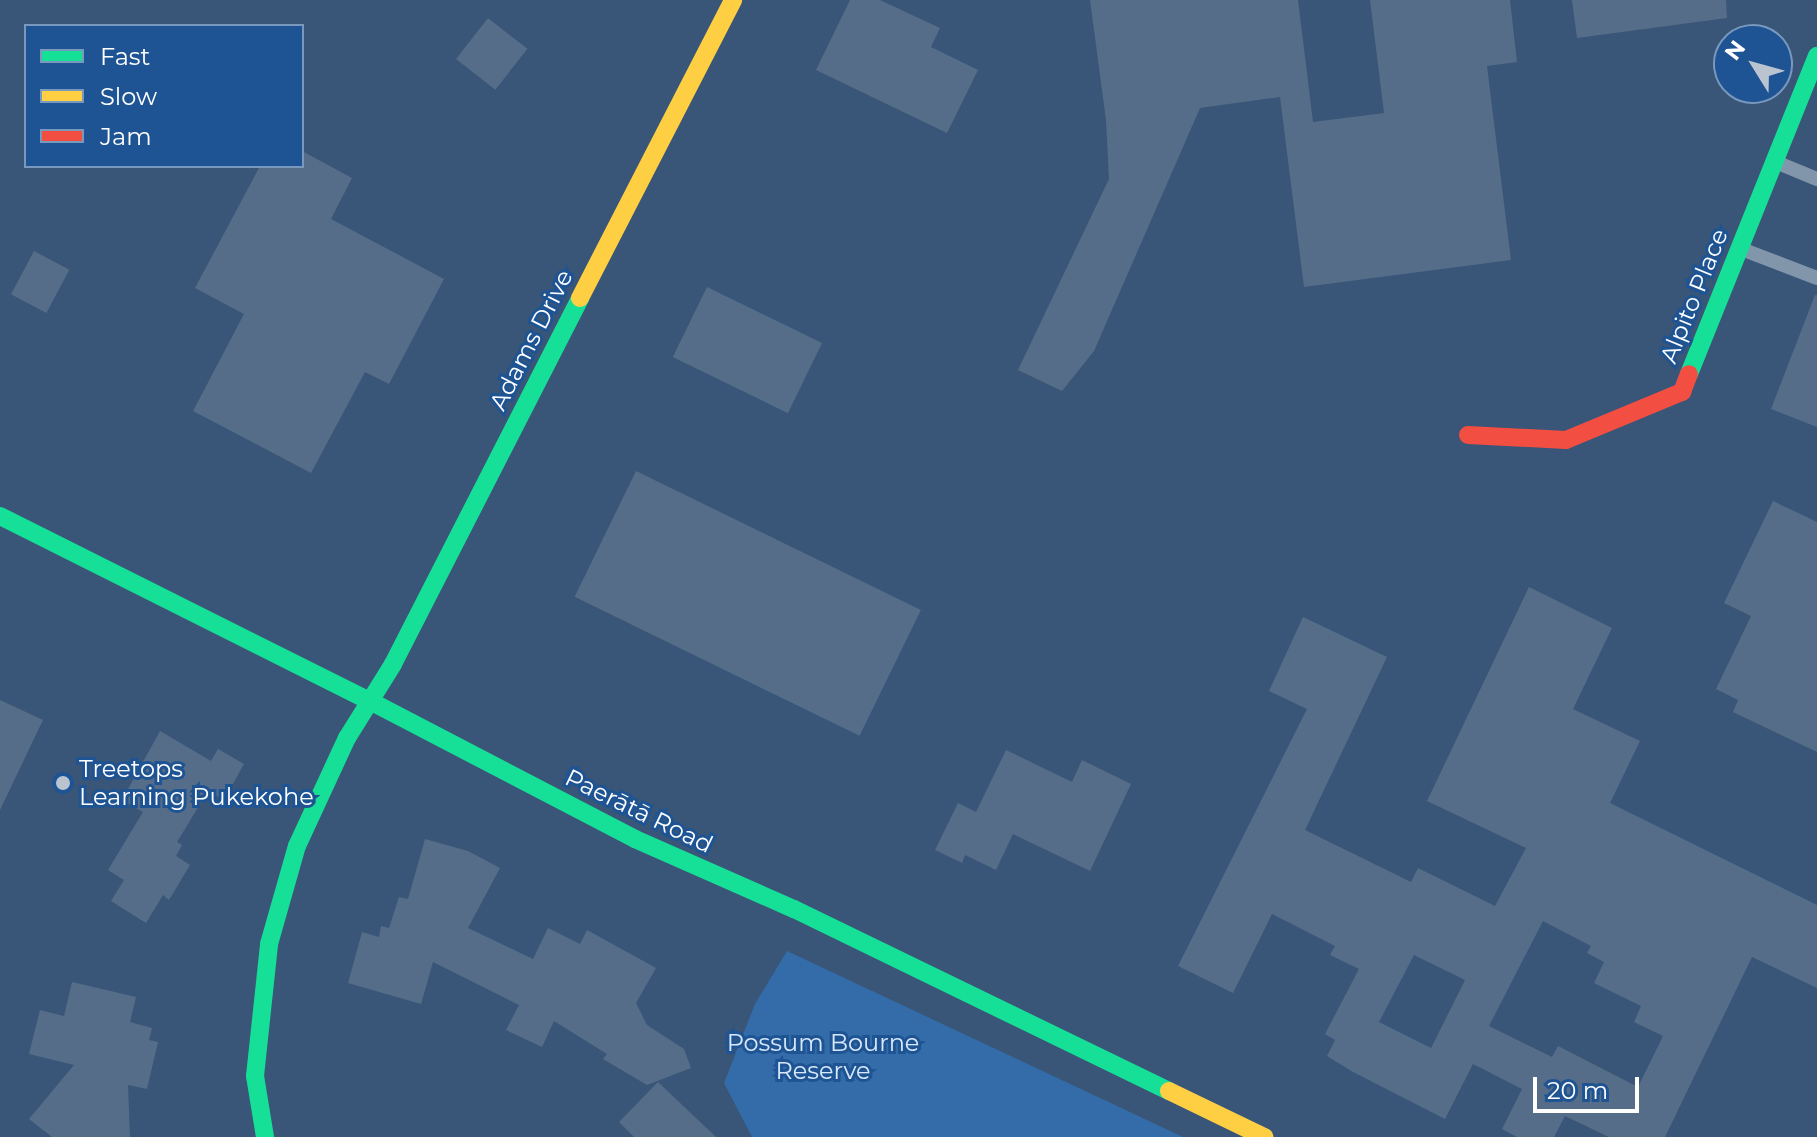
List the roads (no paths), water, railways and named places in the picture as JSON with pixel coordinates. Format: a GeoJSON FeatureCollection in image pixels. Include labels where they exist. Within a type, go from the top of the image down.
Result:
{"type":"FeatureCollection","features":[{"type":"Feature","properties":{"kind":"main road","name":"Adams Drive"},"geometry":{"type":"LineString","coordinates":[[265,1137],[255,1076],[269,944],[297,846],[347,738],[393,664],[733,0]]}},
{"type":"Feature","properties":{"kind":"main road","name":"Alpito Place"},"geometry":{"type":"LineString","coordinates":[[1468,435],[1566,440],[1682,392],[1817,56]]}},
{"type":"Feature","properties":{"kind":"main road","name":"Paerātā Road"},"geometry":{"type":"LineString","coordinates":[[0,516],[208,617],[635,839],[818,921],[1264,1137]]}},
{"type":"Feature","properties":{"kind":"lane"},"geometry":{"type":"LineString","coordinates":[[1774,162],[1817,179]]}},
{"type":"Feature","properties":{"kind":"lane"},"geometry":{"type":"LineString","coordinates":[[1739,249],[1817,278]]}},
{"type":"Feature","properties":{"kind":"place","name":"Treetops Learning Pukekohe"},"geometry":{"type":"Point","coordinates":[63,783]}},
{"type":"Feature","properties":{"kind":"park label","name":"Possum Bourne Reserve"},"geometry":{"type":"Point","coordinates":[823,1057]}}]}
